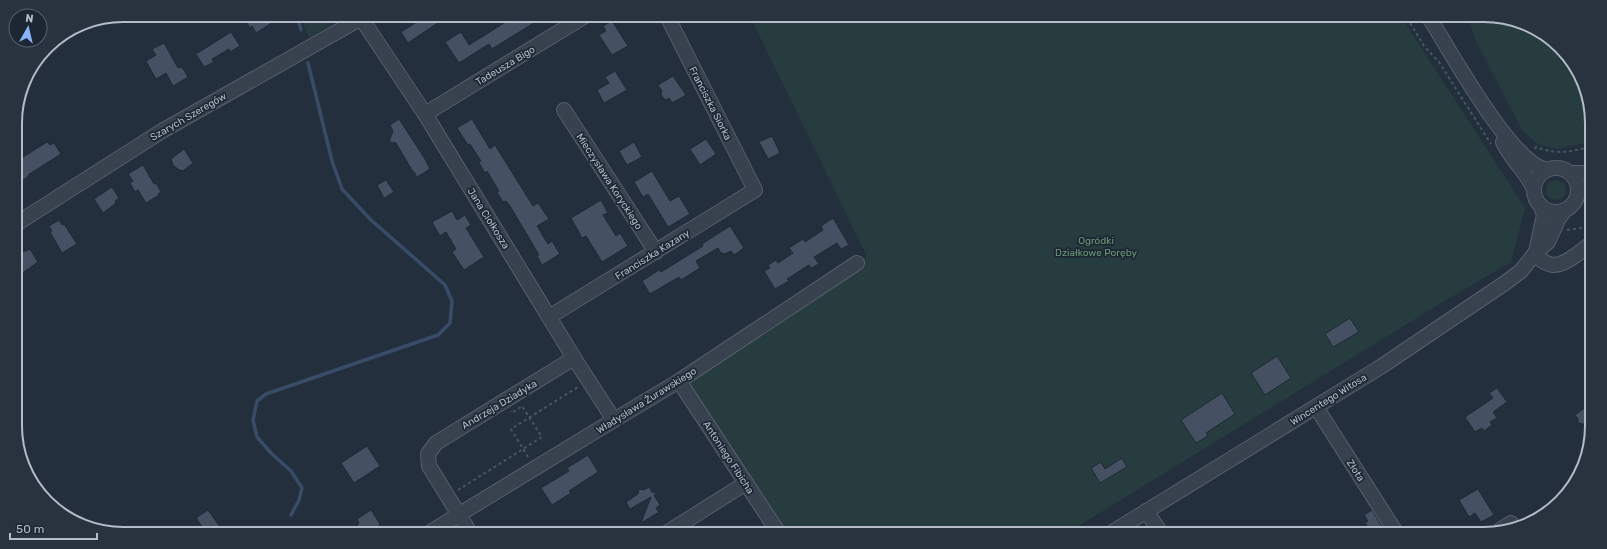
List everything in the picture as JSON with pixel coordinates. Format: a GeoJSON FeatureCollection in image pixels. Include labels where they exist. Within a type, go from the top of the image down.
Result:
{"type":"FeatureCollection","features":[{"type":"Feature","properties":{"kind":"street","name":"Szarych Szeregów"},"geometry":{"type":"LineString","coordinates":[[22,220],[162,130],[354,22]]}},
{"type":"Feature","properties":{"kind":"street","name":"Jana Ciołkosza"},"geometry":{"type":"LineString","coordinates":[[366,22],[425,114],[574,358],[590,380],[614,420]]}},
{"type":"Feature","properties":{"kind":"street","name":"Tadeusza Bigo"},"geometry":{"type":"LineString","coordinates":[[425,114],[575,22]]}},
{"type":"Feature","properties":{"kind":"street","name":"Franciszka Siorka"},"geometry":{"type":"LineString","coordinates":[[671,22],[755,190]]}},
{"type":"Feature","properties":{"kind":"street"},"geometry":{"type":"LineString","coordinates":[[1432,22],[1494,121],[1508,152],[1530,181],[1537,201],[1541,206],[1553,212],[1566,210],[1571,207],[1584,193],[1571,173]]}},
{"type":"Feature","properties":{"kind":"street","name":"Mieczysława Koryckiego"},"geometry":{"type":"LineString","coordinates":[[564,110],[656,252]]}},
{"type":"Feature","properties":{"kind":"street"},"geometry":{"type":"LineString","coordinates":[[1494,121],[1526,158],[1539,168],[1546,170],[1560,168],[1571,173],[1585,173]]}},
{"type":"Feature","properties":{"kind":"street"},"geometry":{"type":"LineString","coordinates":[[1534,189],[1538,177],[1546,170]]}},
{"type":"Feature","properties":{"kind":"street","name":"Franciszka Kazany"},"geometry":{"type":"LineString","coordinates":[[550,317],[755,190]]}},
{"type":"Feature","properties":{"kind":"street","name":"Wincentego Witosa"},"geometry":{"type":"LineString","coordinates":[[1535,254],[1544,215],[1541,206]]}},
{"type":"Feature","properties":{"kind":"street","name":"Wincentego Witosa"},"geometry":{"type":"LineString","coordinates":[[1121,527],[1382,366],[1505,283],[1521,271],[1535,254],[1548,242],[1559,218],[1566,210]]}},
{"type":"Feature","properties":{"kind":"street"},"geometry":{"type":"LineString","coordinates":[[1535,254],[1545,262],[1554,265],[1563,263],[1585,248]]}},
{"type":"Feature","properties":{"kind":"street","name":"Władysława Żurawskiego"},"geometry":{"type":"LineString","coordinates":[[439,527],[679,381],[857,263]]}},
{"type":"Feature","properties":{"kind":"street","name":"Andrzeja Dziadyka"},"geometry":{"type":"LineString","coordinates":[[450,502],[429,466],[428,454],[436,443],[574,358]]}},
{"type":"Feature","properties":{"kind":"street","name":"Antoniego Fibicha"},"geometry":{"type":"LineString","coordinates":[[679,381],[775,527]]}},
{"type":"Feature","properties":{"kind":"street","name":"Złota"},"geometry":{"type":"LineString","coordinates":[[1316,406],[1393,527]]}},
{"type":"Feature","properties":{"kind":"street"},"geometry":{"type":"LineString","coordinates":[[676,527],[746,483]]}},
{"type":"Feature","properties":{"kind":"street"},"geometry":{"type":"LineString","coordinates":[[450,502],[467,527]]}},
{"type":"Feature","properties":{"kind":"street"},"geometry":{"type":"LineString","coordinates":[[1146,511],[1157,527]]}},
{"type":"Feature","properties":{"kind":"path"},"geometry":{"type":"LineString","coordinates":[[1409,22],[1424,46],[1439,62],[1494,148]]}},
{"type":"Feature","properties":{"kind":"path"},"geometry":{"type":"LineString","coordinates":[[534,468],[511,429],[590,380]]}},
{"type":"Feature","properties":{"kind":"path"},"geometry":{"type":"LineString","coordinates":[[450,502],[459,488],[542,437],[522,406],[512,413],[505,401]]}},
{"type":"Feature","properties":{"kind":"green space"},"geometry":{"type":"Polygon","coordinates":[[[303,22],[334,22],[309,38],[303,22]]]}},
{"type":"Feature","properties":{"kind":"green space","name":"Ogródki Działkowe Poręby"},"geometry":{"type":"Polygon","coordinates":[[[752,22],[1405,22],[1525,208],[1511,262],[1438,305],[1077,527],[775,527],[679,381],[867,256],[752,22]]]}},
{"type":"Feature","properties":{"kind":"green space"},"geometry":{"type":"Polygon","coordinates":[[[1469,22],[1510,25],[1529,32],[1551,47],[1568,67],[1575,78],[1580,91],[1584,110],[1585,143],[1557,149],[1538,144],[1522,130],[1476,41],[1469,22]]]}},
{"type":"Feature","properties":{"kind":"green space"},"geometry":{"type":"Polygon","coordinates":[[[1552,180],[1560,180],[1566,186],[1566,194],[1560,200],[1552,200],[1546,194],[1546,186],[1552,180]]]}},
{"type":"Feature","properties":{"kind":"building"},"geometry":{"type":"Polygon","coordinates":[[[246,22],[273,22],[256,33],[252,26],[250,28],[246,22]]]}},
{"type":"Feature","properties":{"kind":"building"},"geometry":{"type":"Polygon","coordinates":[[[417,22],[439,22],[408,43],[401,32],[417,22]]]}},
{"type":"Feature","properties":{"kind":"building"},"geometry":{"type":"Polygon","coordinates":[[[505,22],[535,22],[492,49],[489,44],[459,63],[445,42],[461,32],[469,45],[505,22]]]}},
{"type":"Feature","properties":{"kind":"building"},"geometry":{"type":"Polygon","coordinates":[[[613,22],[628,46],[612,55],[599,35],[606,31],[603,26],[613,22]]]}},
{"type":"Feature","properties":{"kind":"building"},"geometry":{"type":"Polygon","coordinates":[[[231,32],[240,46],[230,52],[229,49],[212,59],[214,62],[204,67],[196,54],[231,32]]]}},
{"type":"Feature","properties":{"kind":"building"},"geometry":{"type":"Polygon","coordinates":[[[164,43],[178,68],[182,67],[188,77],[173,86],[166,73],[156,79],[146,61],[156,55],[152,49],[164,43]]]}},
{"type":"Feature","properties":{"kind":"building"},"geometry":{"type":"Polygon","coordinates":[[[615,71],[627,90],[604,103],[597,90],[609,83],[605,77],[615,71]]]}},
{"type":"Feature","properties":{"kind":"building"},"geometry":{"type":"Polygon","coordinates":[[[673,76],[686,95],[672,103],[669,98],[666,100],[663,98],[661,94],[662,91],[658,85],[673,76]]]}},
{"type":"Feature","properties":{"kind":"building"},"geometry":{"type":"Polygon","coordinates":[[[399,119],[430,169],[417,177],[396,143],[389,142],[393,131],[390,125],[399,119]]]}},
{"type":"Feature","properties":{"kind":"building"},"geometry":{"type":"Polygon","coordinates":[[[472,119],[490,149],[495,145],[533,206],[538,203],[549,219],[537,226],[548,244],[552,241],[560,254],[542,265],[537,256],[539,255],[510,206],[506,201],[503,202],[497,192],[499,191],[487,171],[485,173],[479,163],[481,161],[457,128],[472,119]]]}},
{"type":"Feature","properties":{"kind":"building"},"geometry":{"type":"Polygon","coordinates":[[[772,136],[780,153],[768,159],[759,142],[772,136]]]}},
{"type":"Feature","properties":{"kind":"building"},"geometry":{"type":"Polygon","coordinates":[[[706,139],[716,154],[700,165],[690,149],[706,139]]]}},
{"type":"Feature","properties":{"kind":"building"},"geometry":{"type":"Polygon","coordinates":[[[47,142],[50,145],[54,143],[61,154],[28,175],[29,176],[22,181],[22,158],[47,142]]]}},
{"type":"Feature","properties":{"kind":"building"},"geometry":{"type":"Polygon","coordinates":[[[634,142],[642,157],[627,165],[619,151],[634,142]]]}},
{"type":"Feature","properties":{"kind":"building"},"geometry":{"type":"Polygon","coordinates":[[[184,149],[193,163],[183,171],[179,170],[173,165],[171,159],[184,149]]]}},
{"type":"Feature","properties":{"kind":"building"},"geometry":{"type":"Polygon","coordinates":[[[143,165],[154,184],[156,183],[161,192],[158,194],[159,195],[146,203],[138,190],[135,192],[130,183],[133,181],[128,174],[143,165]]]}},
{"type":"Feature","properties":{"kind":"building"},"geometry":{"type":"Polygon","coordinates":[[[652,171],[670,201],[679,196],[690,214],[668,227],[648,194],[643,197],[634,182],[652,171]]]}},
{"type":"Feature","properties":{"kind":"building"},"geometry":{"type":"Polygon","coordinates":[[[386,180],[394,192],[384,198],[377,185],[386,180]]]}},
{"type":"Feature","properties":{"kind":"building"},"geometry":{"type":"Polygon","coordinates":[[[112,187],[119,198],[115,201],[116,203],[103,213],[94,199],[112,187]]]}},
{"type":"Feature","properties":{"kind":"building"},"geometry":{"type":"Polygon","coordinates":[[[601,200],[608,213],[603,215],[616,236],[620,233],[628,246],[602,262],[586,236],[582,238],[571,218],[601,200]]]}},
{"type":"Feature","properties":{"kind":"building"},"geometry":{"type":"Polygon","coordinates":[[[452,211],[457,220],[465,215],[471,225],[466,228],[484,257],[464,270],[452,252],[456,249],[446,232],[440,236],[432,222],[452,211]]]}},
{"type":"Feature","properties":{"kind":"building"},"geometry":{"type":"Polygon","coordinates":[[[833,218],[849,245],[841,249],[837,243],[814,257],[819,264],[811,268],[809,265],[787,279],[789,281],[775,289],[764,271],[770,268],[768,265],[776,260],[778,263],[793,253],[789,248],[803,239],[805,242],[823,230],[821,226],[833,218]]]}},
{"type":"Feature","properties":{"kind":"building"},"geometry":{"type":"Polygon","coordinates":[[[59,220],[62,225],[64,224],[77,244],[62,253],[50,232],[52,231],[49,226],[59,220]]]}},
{"type":"Feature","properties":{"kind":"building"},"geometry":{"type":"Polygon","coordinates":[[[730,226],[744,248],[734,255],[731,251],[725,254],[721,253],[718,248],[696,261],[700,268],[681,280],[679,277],[650,294],[642,281],[659,270],[661,272],[703,246],[702,244],[730,226]]]}},
{"type":"Feature","properties":{"kind":"building"},"geometry":{"type":"Polygon","coordinates":[[[30,249],[38,262],[22,273],[22,252],[30,249]]]}},
{"type":"Feature","properties":{"kind":"building"},"geometry":{"type":"Polygon","coordinates":[[[1350,318],[1359,332],[1333,347],[1325,334],[1350,318]]]}},
{"type":"Feature","properties":{"kind":"building"},"geometry":{"type":"Polygon","coordinates":[[[1277,356],[1291,378],[1265,395],[1251,373],[1277,356]]]}},
{"type":"Feature","properties":{"kind":"building"},"geometry":{"type":"Polygon","coordinates":[[[1497,388],[1507,402],[1493,412],[1497,418],[1490,422],[1492,425],[1484,431],[1482,428],[1475,432],[1465,417],[1493,398],[1489,393],[1497,388]]]}},
{"type":"Feature","properties":{"kind":"building"},"geometry":{"type":"Polygon","coordinates":[[[1222,393],[1235,414],[1206,433],[1208,436],[1196,443],[1181,420],[1222,393]]]}},
{"type":"Feature","properties":{"kind":"building"},"geometry":{"type":"Polygon","coordinates":[[[1585,407],[1585,424],[1578,423],[1578,419],[1575,415],[1585,407]]]}},
{"type":"Feature","properties":{"kind":"building"},"geometry":{"type":"Polygon","coordinates":[[[367,446],[380,466],[354,483],[341,463],[367,446]]]}},
{"type":"Feature","properties":{"kind":"building"},"geometry":{"type":"Polygon","coordinates":[[[588,455],[598,472],[569,491],[571,493],[552,505],[541,488],[569,471],[567,468],[588,455]]]}},
{"type":"Feature","properties":{"kind":"building"},"geometry":{"type":"Polygon","coordinates":[[[1122,458],[1127,467],[1100,483],[1091,468],[1101,462],[1105,469],[1122,458]]]}},
{"type":"Feature","properties":{"kind":"building"},"geometry":{"type":"Polygon","coordinates":[[[649,487],[652,492],[657,493],[654,495],[660,505],[656,508],[659,512],[641,523],[651,497],[630,509],[626,502],[638,494],[639,489],[644,490],[649,487]]]}},
{"type":"Feature","properties":{"kind":"building"},"geometry":{"type":"Polygon","coordinates":[[[1478,489],[1494,515],[1481,522],[1475,513],[1469,517],[1459,500],[1478,489]]]}},
{"type":"Feature","properties":{"kind":"building"},"geometry":{"type":"Polygon","coordinates":[[[208,510],[220,527],[202,527],[196,518],[208,510]]]}},
{"type":"Feature","properties":{"kind":"building"},"geometry":{"type":"Polygon","coordinates":[[[371,510],[380,524],[380,527],[358,527],[357,525],[359,523],[357,519],[371,510]]]}},
{"type":"Feature","properties":{"kind":"building"},"geometry":{"type":"Polygon","coordinates":[[[1372,510],[1382,527],[1368,527],[1365,523],[1368,521],[1364,515],[1372,510]]]}},
{"type":"Feature","properties":{"kind":"waterway"},"geometry":{"type":"LineString","coordinates":[[299,22],[301,30]]}},
{"type":"Feature","properties":{"kind":"waterway"},"geometry":{"type":"LineString","coordinates":[[291,515],[299,500],[302,488],[291,471],[271,453],[257,437],[253,420],[257,401],[266,394],[438,335],[450,323],[452,301],[445,285],[370,219],[342,189],[332,161],[308,63]]}}]}
